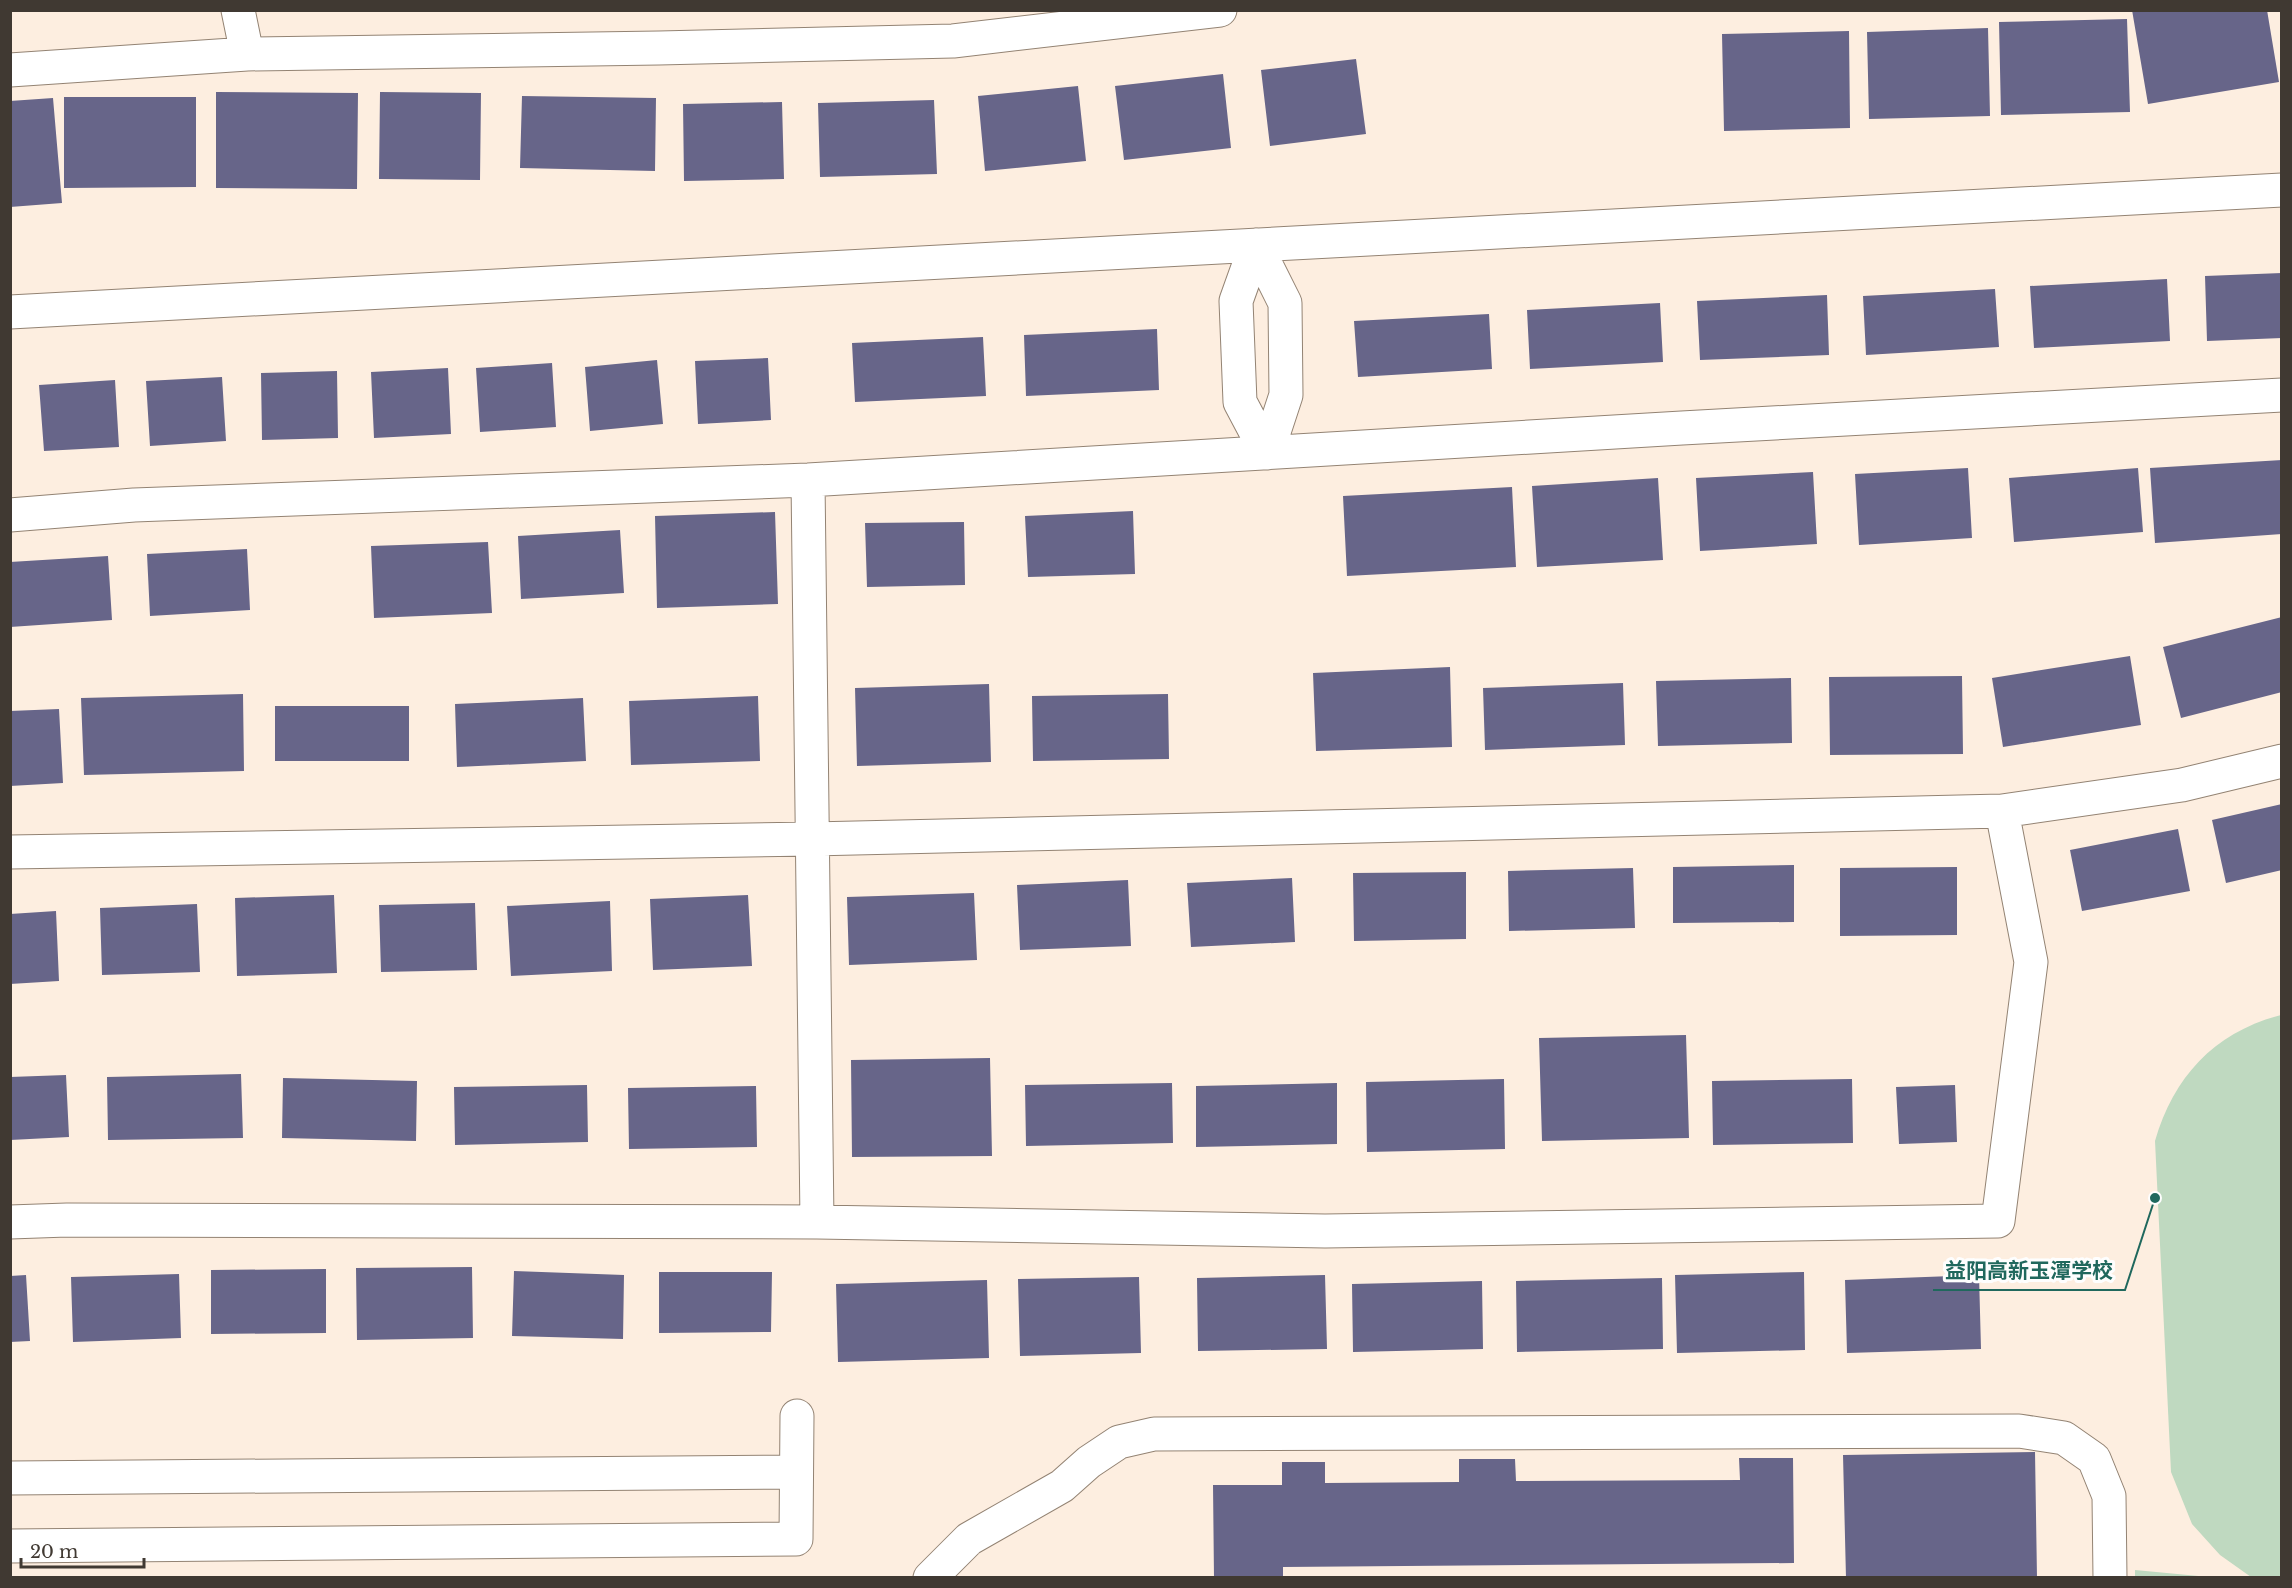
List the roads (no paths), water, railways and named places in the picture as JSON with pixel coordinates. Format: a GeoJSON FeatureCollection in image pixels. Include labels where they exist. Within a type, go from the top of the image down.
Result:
{"type":"FeatureCollection","features":[{"type":"Feature","properties":{"kind":"street"},"geometry":{"type":"LineString","coordinates":[[238,10],[247,54]]}},
{"type":"Feature","properties":{"kind":"street"},"geometry":{"type":"LineString","coordinates":[[10,70],[247,54],[952,41],[1220,10]]}},
{"type":"Feature","properties":{"kind":"street"},"geometry":{"type":"LineString","coordinates":[[10,312],[2282,190]]}},
{"type":"Feature","properties":{"kind":"street"},"geometry":{"type":"LineString","coordinates":[[1256,245],[1236,301],[1240,402],[1267,453]]}},
{"type":"Feature","properties":{"kind":"street"},"geometry":{"type":"LineString","coordinates":[[1256,245],[1285,303],[1286,395],[1267,453]]}},
{"type":"Feature","properties":{"kind":"street"},"geometry":{"type":"LineString","coordinates":[[10,515],[134,505],[808,480],[2282,395]]}},
{"type":"Feature","properties":{"kind":"street"},"geometry":{"type":"LineString","coordinates":[[808,480],[816,1222]]}},
{"type":"Feature","properties":{"kind":"street"},"geometry":{"type":"LineString","coordinates":[[10,852],[812,839],[2002,811],[2182,785],[2282,761]]}},
{"type":"Feature","properties":{"kind":"street"},"geometry":{"type":"LineString","coordinates":[[10,1222],[79,1220],[816,1222],[1325,1231],[1998,1221],[2031,962],[2002,811]]}},
{"type":"Feature","properties":{"kind":"street"},"geometry":{"type":"LineString","coordinates":[[10,1546],[796,1539],[797,1416]]}},
{"type":"Feature","properties":{"kind":"street"},"geometry":{"type":"LineString","coordinates":[[930,1578],[969,1539],[1062,1486],[1089,1462],[1119,1442],[1154,1434],[2019,1431],[2064,1438],[2094,1459],[2109,1496],[2110,1578]]}},
{"type":"Feature","properties":{"kind":"street"},"geometry":{"type":"LineString","coordinates":[[10,1478],[796,1472]]}},
{"type":"Feature","properties":{"kind":"place","name":"益阳高新玉潭学校"},"geometry":{"type":"Point","coordinates":[2155,1198]}}]}
